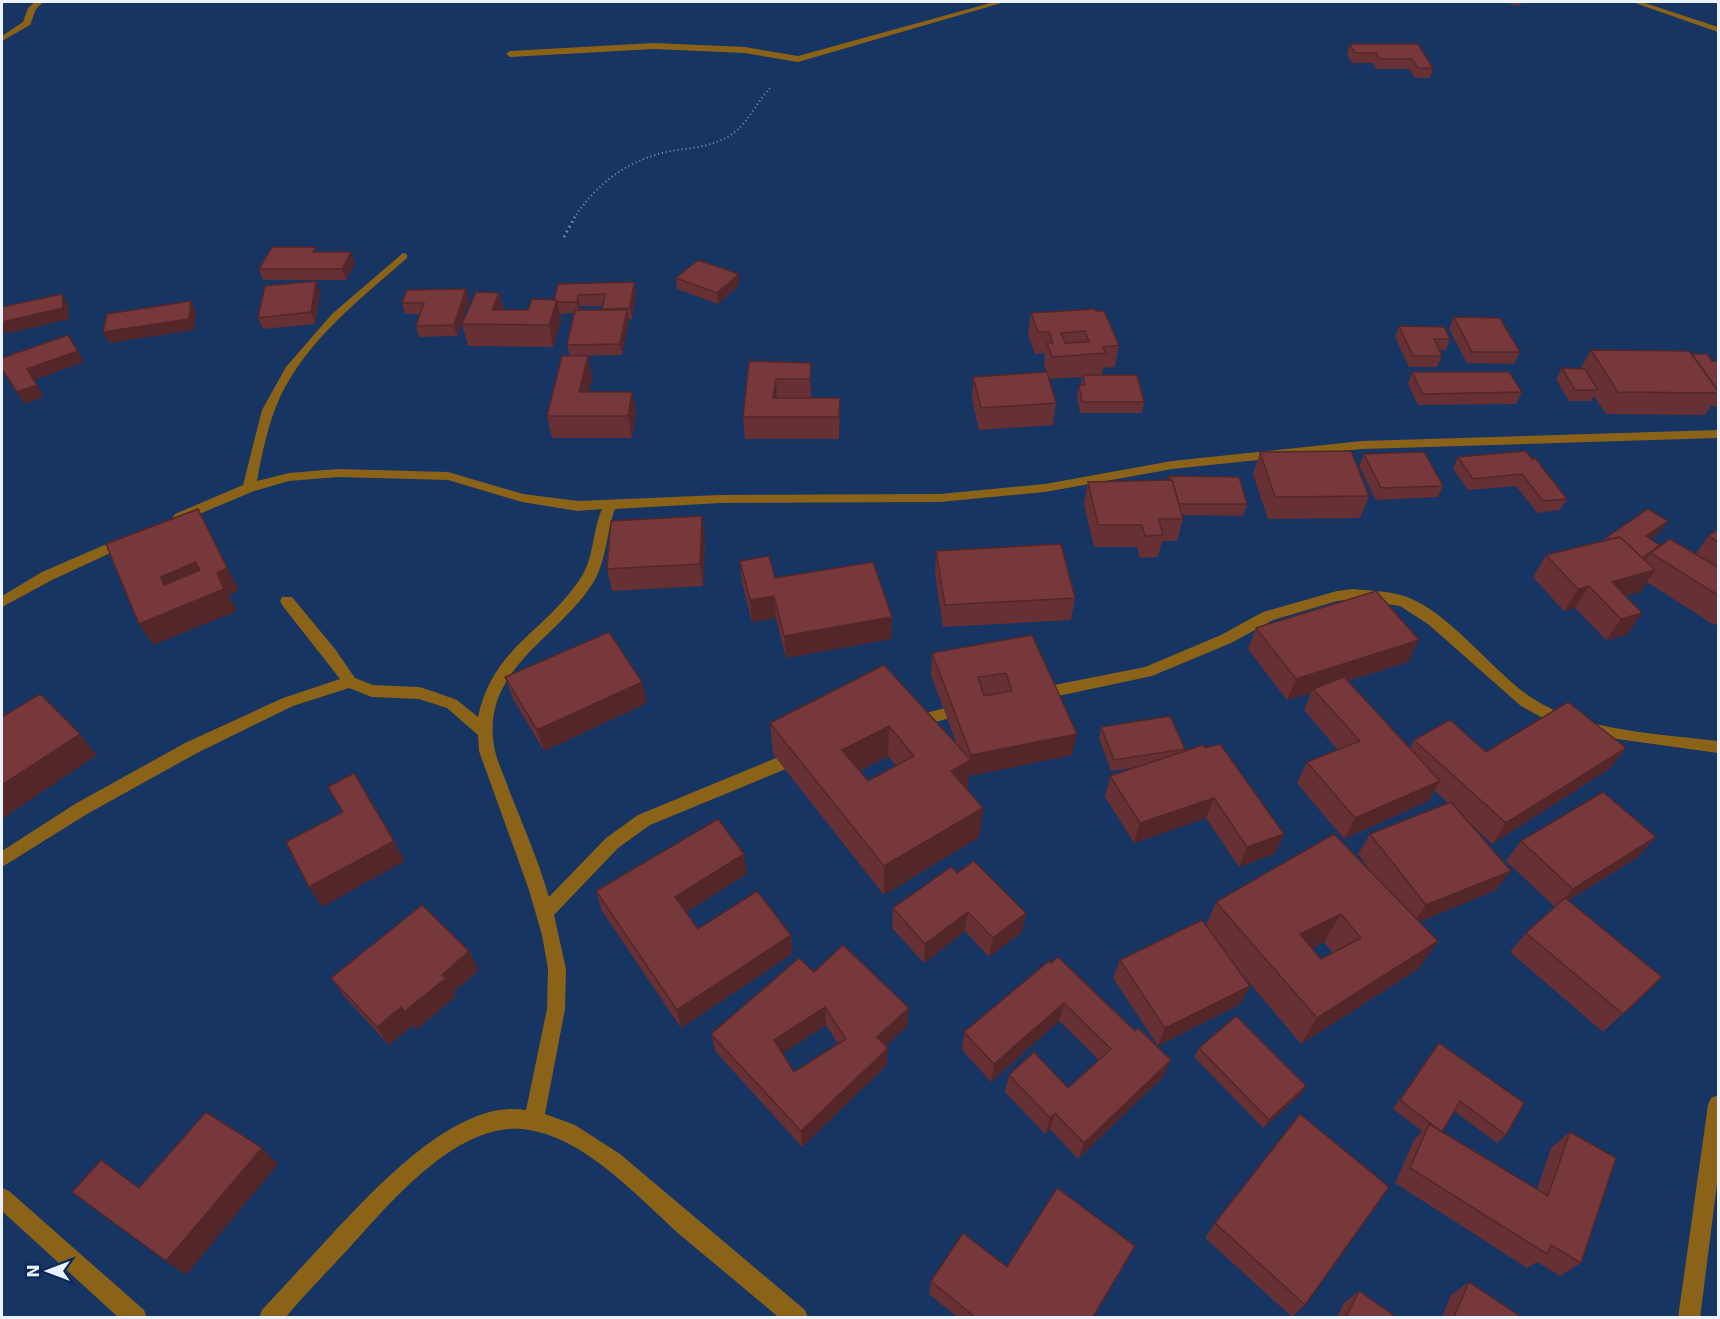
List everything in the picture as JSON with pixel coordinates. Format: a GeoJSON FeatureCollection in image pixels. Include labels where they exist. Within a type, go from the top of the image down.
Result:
{"type":"FeatureCollection","features":[{"type":"Feature","properties":{"kind":"street"},"geometry":{"type":"LineString","coordinates":[[2,39],[27,23],[32,8],[39,2]]}},
{"type":"Feature","properties":{"kind":"street"},"geometry":{"type":"LineString","coordinates":[[510,54],[654,46],[745,50],[786,59],[804,59],[1001,2]]}},
{"type":"Feature","properties":{"kind":"street"},"geometry":{"type":"LineString","coordinates":[[1636,2],[1719,30]]}},
{"type":"Feature","properties":{"kind":"street"},"geometry":{"type":"LineString","coordinates":[[249,488],[260,437],[279,388],[297,360],[321,330],[403,256]]}},
{"type":"Feature","properties":{"kind":"street"},"geometry":{"type":"LineString","coordinates":[[166,524],[249,488],[289,477],[338,473],[430,475],[465,480],[538,501],[578,506],[720,498],[971,496],[1045,488],[1172,465],[1362,445],[1719,434]]}},
{"type":"Feature","properties":{"kind":"street"},"geometry":{"type":"LineString","coordinates":[[534,1121],[556,1009],[557,969],[545,913],[487,751],[484,731],[487,703],[497,677],[513,658],[579,593],[590,577],[601,526],[610,505]]}},
{"type":"Feature","properties":{"kind":"street"},"geometry":{"type":"LineString","coordinates":[[2,602],[47,576],[134,537]]}},
{"type":"Feature","properties":{"kind":"street"},"geometry":{"type":"LineString","coordinates":[[1020,698],[1147,672],[1226,639],[1268,616],[1337,596],[1353,594],[1386,597],[1405,602],[1433,620],[1526,702],[1557,719],[1602,731],[1719,747]]}},
{"type":"Feature","properties":{"kind":"street"},"geometry":{"type":"LineString","coordinates":[[287,601],[330,653],[350,682],[372,691],[419,693],[435,698],[452,705],[484,731]]}},
{"type":"Feature","properties":{"kind":"street"},"geometry":{"type":"LineString","coordinates":[[2,860],[81,808],[191,748],[288,702],[350,682]]}},
{"type":"Feature","properties":{"kind":"street"},"geometry":{"type":"LineString","coordinates":[[901,725],[975,706]]}},
{"type":"Feature","properties":{"kind":"street"},"geometry":{"type":"LineString","coordinates":[[545,913],[612,843],[644,820],[813,750]]}},
{"type":"Feature","properties":{"kind":"street"},"geometry":{"type":"LineString","coordinates":[[1689,1317],[1719,1105]]}},
{"type":"Feature","properties":{"kind":"street"},"geometry":{"type":"LineString","coordinates":[[270,1317],[396,1182],[424,1159],[481,1126],[500,1120],[519,1119],[534,1121],[577,1137],[616,1165],[797,1317]]}},
{"type":"Feature","properties":{"kind":"street"},"geometry":{"type":"LineString","coordinates":[[2,1198],[136,1317]]}},
{"type":"Feature","properties":{"kind":"path"},"geometry":{"type":"LineString","coordinates":[[564,237],[572,219],[593,193],[622,168],[659,153],[708,145],[728,136],[752,114],[766,91],[793,71],[804,59]]}},
{"type":"Feature","properties":{"kind":"building"},"geometry":{"type":"Polygon","coordinates":[[[1350,44],[1418,44],[1433,68],[1418,68],[1412,59],[1379,59],[1376,53],[1355,53],[1350,44]]]}},
{"type":"Feature","properties":{"kind":"building"},"geometry":{"type":"Polygon","coordinates":[[[272,247],[316,247],[313,252],[351,252],[342,269],[259,269],[272,247]]]}},
{"type":"Feature","properties":{"kind":"building"},"geometry":{"type":"Polygon","coordinates":[[[698,260],[739,274],[717,293],[676,278],[698,260]]]}},
{"type":"Feature","properties":{"kind":"building"},"geometry":{"type":"Polygon","coordinates":[[[316,281],[311,312],[258,318],[265,286],[316,281]]]}},
{"type":"Feature","properties":{"kind":"building"},"geometry":{"type":"Polygon","coordinates":[[[634,282],[630,308],[602,309],[605,294],[578,295],[577,302],[554,300],[558,284],[634,282]]]}},
{"type":"Feature","properties":{"kind":"building"},"geometry":{"type":"Polygon","coordinates":[[[466,289],[454,325],[416,326],[424,303],[402,303],[407,290],[466,289]]]}},
{"type":"Feature","properties":{"kind":"building"},"geometry":{"type":"Polygon","coordinates":[[[476,292],[499,293],[492,310],[528,310],[532,299],[557,300],[549,325],[462,324],[476,292]]]}},
{"type":"Feature","properties":{"kind":"building"},"geometry":{"type":"Polygon","coordinates":[[[62,294],[63,308],[2,322],[2,307],[62,294]]]}},
{"type":"Feature","properties":{"kind":"building"},"geometry":{"type":"Polygon","coordinates":[[[191,301],[189,319],[103,332],[107,314],[191,301]]]}},
{"type":"Feature","properties":{"kind":"building"},"geometry":{"type":"Polygon","coordinates":[[[1095,309],[1104,311],[1119,345],[1103,347],[1106,353],[1052,357],[1047,343],[1053,343],[1049,332],[1038,332],[1031,313],[1095,309]],[[1085,331],[1061,333],[1065,343],[1089,342],[1085,331]]]}},
{"type":"Feature","properties":{"kind":"building"},"geometry":{"type":"Polygon","coordinates":[[[575,310],[627,310],[620,344],[567,345],[575,310]]]}},
{"type":"Feature","properties":{"kind":"building"},"geometry":{"type":"Polygon","coordinates":[[[1454,317],[1500,318],[1520,352],[1472,352],[1454,317]]]}},
{"type":"Feature","properties":{"kind":"building"},"geometry":{"type":"Polygon","coordinates":[[[1399,326],[1444,327],[1450,339],[1434,339],[1442,356],[1413,356],[1399,326]]]}},
{"type":"Feature","properties":{"kind":"building"},"geometry":{"type":"Polygon","coordinates":[[[68,335],[78,351],[27,369],[37,385],[17,392],[2,369],[2,358],[68,335]]]}},
{"type":"Feature","properties":{"kind":"building"},"geometry":{"type":"Polygon","coordinates":[[[1591,350],[1689,351],[1719,393],[1618,392],[1591,350]]]}},
{"type":"Feature","properties":{"kind":"building"},"geometry":{"type":"Polygon","coordinates":[[[1692,354],[1707,354],[1712,361],[1719,361],[1719,392],[1692,354]]]}},
{"type":"Feature","properties":{"kind":"building"},"geometry":{"type":"Polygon","coordinates":[[[562,356],[588,356],[579,392],[632,392],[628,416],[547,416],[562,356]]]}},
{"type":"Feature","properties":{"kind":"building"},"geometry":{"type":"Polygon","coordinates":[[[749,361],[811,363],[810,379],[776,379],[773,398],[840,398],[839,417],[743,417],[749,361]]]}},
{"type":"Feature","properties":{"kind":"building"},"geometry":{"type":"Polygon","coordinates":[[[1562,368],[1585,369],[1598,390],[1575,390],[1562,368]]]}},
{"type":"Feature","properties":{"kind":"building"},"geometry":{"type":"Polygon","coordinates":[[[1047,372],[1056,403],[981,408],[973,377],[1047,372]]]}},
{"type":"Feature","properties":{"kind":"building"},"geometry":{"type":"Polygon","coordinates":[[[1412,372],[1509,372],[1522,392],[1423,394],[1412,372]]]}},
{"type":"Feature","properties":{"kind":"building"},"geometry":{"type":"Polygon","coordinates":[[[1083,375],[1137,375],[1144,402],[1082,402],[1079,385],[1085,385],[1083,375]]]}},
{"type":"Feature","properties":{"kind":"building"},"geometry":{"type":"Polygon","coordinates":[[[1351,451],[1369,496],[1275,497],[1260,452],[1351,451]]]}},
{"type":"Feature","properties":{"kind":"building"},"geometry":{"type":"Polygon","coordinates":[[[1526,451],[1532,459],[1535,458],[1567,499],[1543,501],[1522,474],[1473,479],[1458,457],[1526,451]]]}},
{"type":"Feature","properties":{"kind":"building"},"geometry":{"type":"Polygon","coordinates":[[[1424,452],[1443,486],[1381,488],[1364,454],[1424,452]]]}},
{"type":"Feature","properties":{"kind":"building"},"geometry":{"type":"Polygon","coordinates":[[[1169,476],[1239,477],[1247,504],[1179,504],[1169,476]]]}},
{"type":"Feature","properties":{"kind":"building"},"geometry":{"type":"Polygon","coordinates":[[[1172,480],[1183,519],[1159,519],[1163,535],[1145,536],[1142,525],[1098,525],[1088,482],[1172,480]]]}},
{"type":"Feature","properties":{"kind":"building"},"geometry":{"type":"Polygon","coordinates":[[[198,509],[227,568],[217,573],[224,589],[139,624],[106,544],[198,509]],[[196,562],[161,577],[164,585],[200,570],[196,562]]]}},
{"type":"Feature","properties":{"kind":"building"},"geometry":{"type":"Polygon","coordinates":[[[1648,509],[1668,521],[1646,536],[1660,545],[1642,558],[1620,537],[1610,539],[1607,537],[1648,509]]]}},
{"type":"Feature","properties":{"kind":"building"},"geometry":{"type":"Polygon","coordinates":[[[702,516],[700,564],[607,569],[611,521],[702,516]]]}},
{"type":"Feature","properties":{"kind":"building"},"geometry":{"type":"Polygon","coordinates":[[[1719,529],[1719,542],[1708,536],[1719,529]]]}},
{"type":"Feature","properties":{"kind":"building"},"geometry":{"type":"Polygon","coordinates":[[[1620,537],[1655,570],[1612,582],[1642,613],[1621,619],[1589,586],[1578,589],[1546,555],[1620,537]]]}},
{"type":"Feature","properties":{"kind":"building"},"geometry":{"type":"Polygon","coordinates":[[[1670,539],[1719,568],[1719,596],[1651,553],[1670,539]]]}},
{"type":"Feature","properties":{"kind":"building"},"geometry":{"type":"Polygon","coordinates":[[[1061,544],[1075,598],[945,605],[936,551],[1061,544]]]}},
{"type":"Feature","properties":{"kind":"building"},"geometry":{"type":"Polygon","coordinates":[[[769,556],[775,578],[873,562],[892,617],[784,636],[774,596],[750,600],[740,561],[769,556]]]}},
{"type":"Feature","properties":{"kind":"building"},"geometry":{"type":"Polygon","coordinates":[[[1376,591],[1419,640],[1296,679],[1256,628],[1376,591]]]}},
{"type":"Feature","properties":{"kind":"building"},"geometry":{"type":"Polygon","coordinates":[[[609,632],[642,682],[537,730],[505,677],[609,632]]]}},
{"type":"Feature","properties":{"kind":"building"},"geometry":{"type":"Polygon","coordinates":[[[1032,635],[1077,734],[971,755],[932,653],[1032,635]],[[1006,673],[978,677],[984,696],[1012,691],[1006,673]]]}},
{"type":"Feature","properties":{"kind":"building"},"geometry":{"type":"Polygon","coordinates":[[[884,665],[971,760],[951,771],[983,808],[884,866],[770,723],[884,665]],[[889,726],[842,750],[868,781],[914,756],[889,726]]]}},
{"type":"Feature","properties":{"kind":"building"},"geometry":{"type":"Polygon","coordinates":[[[1344,677],[1440,781],[1355,818],[1307,762],[1360,741],[1313,689],[1344,677]]]}},
{"type":"Feature","properties":{"kind":"building"},"geometry":{"type":"Polygon","coordinates":[[[40,694],[80,734],[2,785],[2,717],[40,694]]]}},
{"type":"Feature","properties":{"kind":"building"},"geometry":{"type":"Polygon","coordinates":[[[1568,702],[1626,748],[1506,823],[1414,740],[1450,720],[1486,752],[1568,702]]]}},
{"type":"Feature","properties":{"kind":"building"},"geometry":{"type":"Polygon","coordinates":[[[1170,716],[1185,749],[1114,760],[1101,727],[1170,716]]]}},
{"type":"Feature","properties":{"kind":"building"},"geometry":{"type":"Polygon","coordinates":[[[1220,744],[1284,834],[1247,847],[1214,798],[1140,823],[1110,776],[1203,745],[1205,748],[1220,744]]]}},
{"type":"Feature","properties":{"kind":"building"},"geometry":{"type":"Polygon","coordinates":[[[354,773],[394,841],[309,887],[286,842],[343,812],[328,787],[354,773]]]}},
{"type":"Feature","properties":{"kind":"building"},"geometry":{"type":"Polygon","coordinates":[[[1603,792],[1656,837],[1573,889],[1521,841],[1603,792]]]}},
{"type":"Feature","properties":{"kind":"building"},"geometry":{"type":"Polygon","coordinates":[[[1451,802],[1511,871],[1426,905],[1370,834],[1451,802]]]}},
{"type":"Feature","properties":{"kind":"building"},"geometry":{"type":"Polygon","coordinates":[[[718,819],[744,854],[675,897],[698,929],[757,891],[791,935],[677,1010],[596,891],[718,819]]]}},
{"type":"Feature","properties":{"kind":"building"},"geometry":{"type":"Polygon","coordinates":[[[1334,834],[1438,941],[1317,1018],[1216,902],[1334,834]],[[1341,914],[1300,934],[1321,959],[1361,938],[1341,914]]]}},
{"type":"Feature","properties":{"kind":"building"},"geometry":{"type":"Polygon","coordinates":[[[974,861],[1026,913],[993,938],[968,912],[925,944],[893,908],[951,867],[957,873],[974,861]]]}},
{"type":"Feature","properties":{"kind":"building"},"geometry":{"type":"Polygon","coordinates":[[[1565,898],[1662,977],[1623,1014],[1526,933],[1565,898]]]}},
{"type":"Feature","properties":{"kind":"building"},"geometry":{"type":"Polygon","coordinates":[[[422,905],[469,951],[442,975],[446,978],[404,1012],[401,1007],[377,1027],[331,978],[422,905]]]}},
{"type":"Feature","properties":{"kind":"building"},"geometry":{"type":"Polygon","coordinates":[[[1202,920],[1250,986],[1165,1028],[1120,960],[1202,920]]]}},
{"type":"Feature","properties":{"kind":"building"},"geometry":{"type":"Polygon","coordinates":[[[843,945],[909,1008],[877,1037],[888,1048],[801,1131],[711,1034],[799,958],[814,972],[843,945]],[[825,1007],[774,1040],[794,1072],[846,1039],[825,1007]]]}},
{"type":"Feature","properties":{"kind":"building"},"geometry":{"type":"Polygon","coordinates":[[[1058,957],[1135,1031],[1138,1028],[1171,1060],[1084,1143],[1055,1113],[1050,1118],[1009,1075],[1034,1052],[1068,1088],[1111,1049],[1064,1003],[994,1064],[964,1032],[1049,961],[1051,963],[1058,957]]]}},
{"type":"Feature","properties":{"kind":"building"},"geometry":{"type":"Polygon","coordinates":[[[1236,1016],[1306,1086],[1269,1120],[1199,1048],[1236,1016]]]}},
{"type":"Feature","properties":{"kind":"building"},"geometry":{"type":"Polygon","coordinates":[[[1439,1043],[1524,1103],[1506,1135],[1460,1101],[1442,1132],[1400,1100],[1439,1043]]]}},
{"type":"Feature","properties":{"kind":"building"},"geometry":{"type":"Polygon","coordinates":[[[206,1112],[262,1148],[166,1261],[72,1192],[101,1160],[139,1188],[206,1112]]]}},
{"type":"Feature","properties":{"kind":"building"},"geometry":{"type":"Polygon","coordinates":[[[1300,1114],[1389,1187],[1305,1305],[1215,1223],[1300,1114]]]}},
{"type":"Feature","properties":{"kind":"building"},"geometry":{"type":"Polygon","coordinates":[[[1429,1124],[1548,1196],[1570,1132],[1616,1158],[1581,1263],[1551,1245],[1547,1254],[1410,1168],[1429,1124]]]}},
{"type":"Feature","properties":{"kind":"building"},"geometry":{"type":"Polygon","coordinates":[[[1057,1188],[1135,1246],[1093,1317],[975,1317],[931,1281],[963,1233],[1007,1267],[1057,1188]]]}},
{"type":"Feature","properties":{"kind":"building"},"geometry":{"type":"Polygon","coordinates":[[[1469,1282],[1521,1317],[1454,1317],[1469,1282]]]}},
{"type":"Feature","properties":{"kind":"building"},"geometry":{"type":"Polygon","coordinates":[[[1359,1291],[1396,1317],[1346,1317],[1359,1291]]]}}]}
